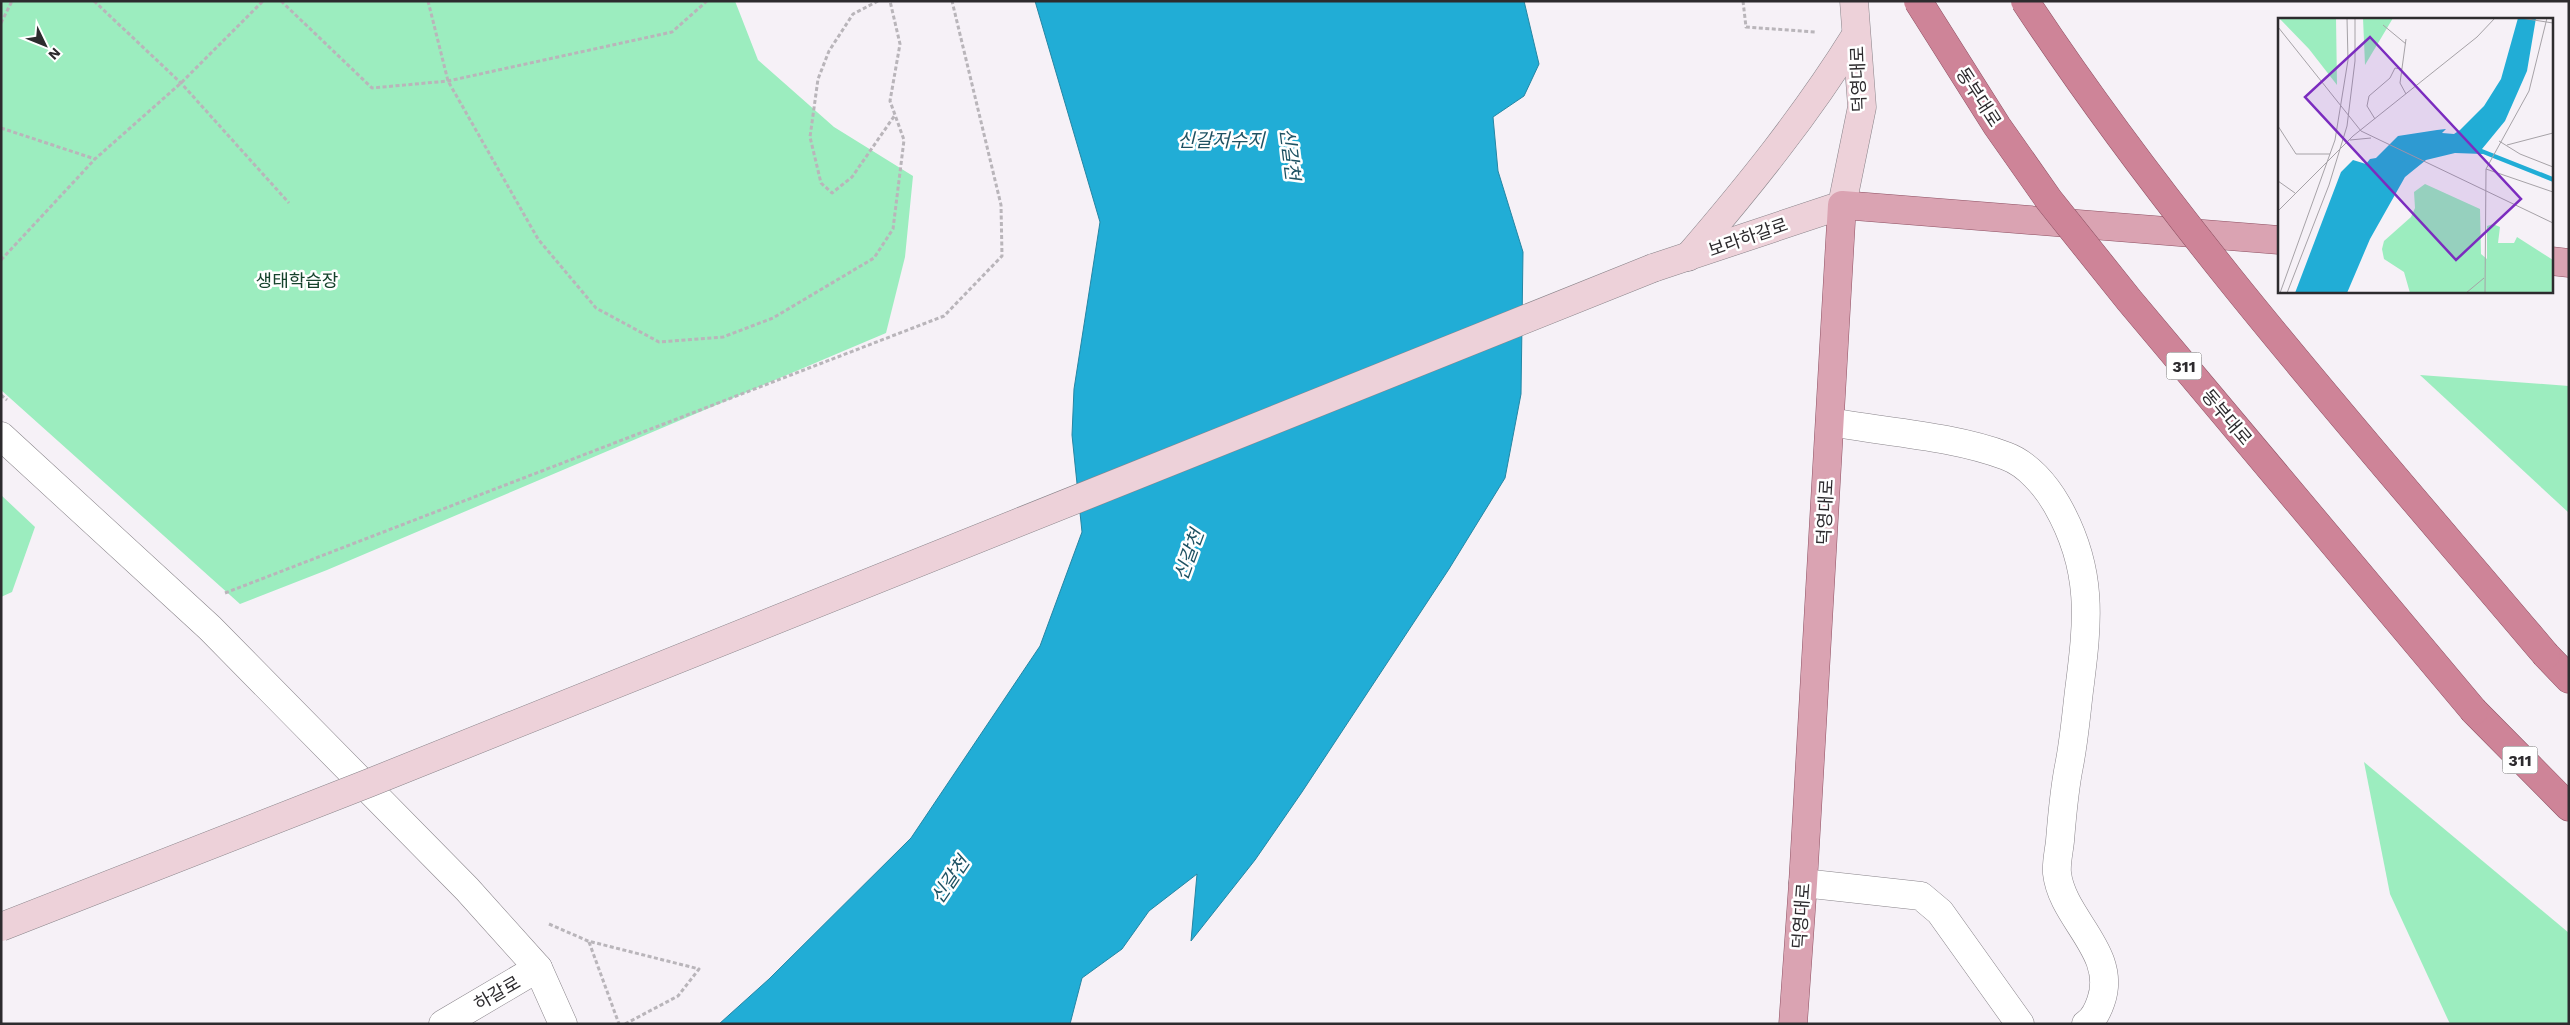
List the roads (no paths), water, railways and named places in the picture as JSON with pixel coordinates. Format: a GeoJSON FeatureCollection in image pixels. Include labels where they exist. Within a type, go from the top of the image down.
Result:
{"type":"FeatureCollection","features":[{"type":"Feature","properties":{"kind":"highway","name":"동부대로"},"geometry":{"type":"LineString","coordinates":[[1918,1],[1997,126],[2050,200],[2129,300],[2474,712],[2569,806]]}},
{"type":"Feature","properties":{"kind":"highway"},"geometry":{"type":"LineString","coordinates":[[2025,1],[2074,75],[2180,217],[2259,315],[2569,679]]}},
{"type":"Feature","properties":{"kind":"main road","name":"덕영대로"},"geometry":{"type":"LineString","coordinates":[[1792,1024],[1803,883],[1842,205],[1862,107],[1854,1]]}},
{"type":"Feature","properties":{"kind":"main road"},"geometry":{"type":"LineString","coordinates":[[1688,257],[1749,186],[1818,95],[1856,35]]}},
{"type":"Feature","properties":{"kind":"main road"},"geometry":{"type":"LineString","coordinates":[[1842,205],[2278,240]]}},
{"type":"Feature","properties":{"kind":"main road","name":"보라하갈로"},"geometry":{"type":"LineString","coordinates":[[1,927],[378,780],[1653,268],[1842,205]]}},
{"type":"Feature","properties":{"kind":"main road"},"geometry":{"type":"LineString","coordinates":[[2552,262],[2569,263]]}},
{"type":"Feature","properties":{"kind":"street"},"geometry":{"type":"LineString","coordinates":[[1830,422],[1962,444],[2008,456],[2030,472],[2048,490],[2066,522],[2079,555],[2086,597],[2087,627],[2070,764],[2064,789],[2057,872],[2061,889],[2099,957],[2104,974],[2103,994],[2097,1012],[2086,1024]]}},
{"type":"Feature","properties":{"kind":"street"},"geometry":{"type":"LineString","coordinates":[[1,436],[210,628],[467,889],[542,974],[563,1024]]}},
{"type":"Feature","properties":{"kind":"street"},"geometry":{"type":"LineString","coordinates":[[1803,883],[1921,896],[1940,912],[2020,1024]]}},
{"type":"Feature","properties":{"kind":"street","name":"하갈로"},"geometry":{"type":"LineString","coordinates":[[443,1024],[542,974]]}},
{"type":"Feature","properties":{"kind":"water"},"geometry":{"type":"Polygon","coordinates":[[[1035,1],[1524,1],[1539,64],[1524,96],[1493,117],[1498,171],[1523,252],[1521,394],[1505,478],[1449,569],[1302,792],[1255,860],[1191,941],[1197,874],[1149,911],[1122,949],[1082,978],[1070,1024],[719,1024],[769,979],[911,838],[1040,646],[1082,532],[1072,435],[1074,389],[1100,222],[1035,1]]]}},
{"type":"Feature","properties":{"kind":"water label","name":"신갈저수지"},"geometry":{"type":"Point","coordinates":[1221,140]}},
{"type":"Feature","properties":{"kind":"water label","name":"신갈천"},"geometry":{"type":"Point","coordinates":[1290,154]}},
{"type":"Feature","properties":{"kind":"water label","name":"신갈천"},"geometry":{"type":"Point","coordinates":[1189,555]}},
{"type":"Feature","properties":{"kind":"water label","name":"신갈천"},"geometry":{"type":"Point","coordinates":[950,880]}},
{"type":"Feature","properties":{"kind":"park label","name":"생태학습장"},"geometry":{"type":"Point","coordinates":[297,280]}}]}
